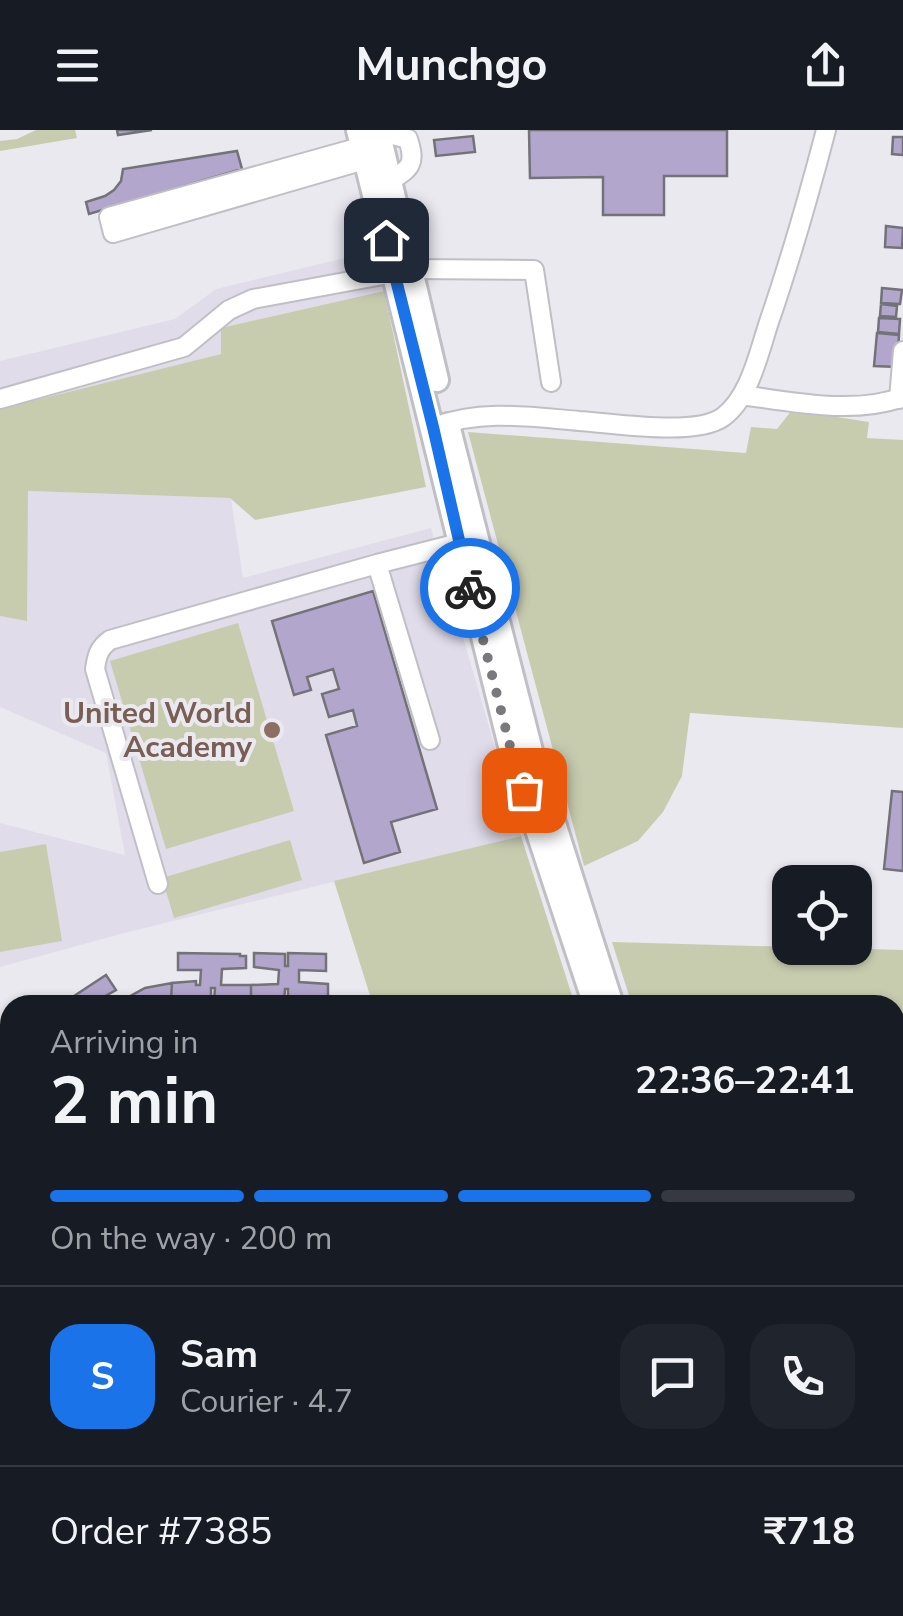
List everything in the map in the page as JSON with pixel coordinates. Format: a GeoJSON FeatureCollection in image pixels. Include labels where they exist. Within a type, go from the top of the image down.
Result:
{"type":"FeatureCollection","features":[{"type":"Feature","properties":{"kind":"main road"},"geometry":{"type":"LineString","coordinates":[[372,142],[390,181],[402,271]]}},
{"type":"Feature","properties":{"kind":"main road"},"geometry":{"type":"LineString","coordinates":[[372,142],[440,424],[531,750],[609,995]]}},
{"type":"Feature","properties":{"kind":"main road"},"geometry":{"type":"LineString","coordinates":[[440,424],[459,543],[512,754],[592,995]]}},
{"type":"Feature","properties":{"kind":"street"},"geometry":{"type":"LineString","coordinates":[[440,424],[464,417],[508,416],[676,428],[704,426],[723,417],[742,395],[798,237],[826,130]]}},
{"type":"Feature","properties":{"kind":"street"},"geometry":{"type":"LineString","coordinates":[[301,170],[109,218],[113,233],[301,170],[372,142]]}},
{"type":"Feature","properties":{"kind":"street"},"geometry":{"type":"LineString","coordinates":[[0,399],[184,348],[229,310],[253,299],[402,271],[534,270],[551,382]]}},
{"type":"Feature","properties":{"kind":"street"},"geometry":{"type":"LineString","coordinates":[[742,395],[856,407],[888,402],[901,398],[903,352]]}},
{"type":"Feature","properties":{"kind":"street"},"geometry":{"type":"LineString","coordinates":[[158,884],[95,669],[96,655],[102,646],[110,640],[459,543]]}},
{"type":"Feature","properties":{"kind":"street"},"geometry":{"type":"LineString","coordinates":[[377,564],[430,740]]}},
{"type":"Feature","properties":{"kind":"shaded area"},"geometry":{"type":"Polygon","coordinates":[[[370,252],[384,291],[222,328],[222,354],[0,409],[0,361],[175,319],[216,289],[370,252]]]}},
{"type":"Feature","properties":{"kind":"shaded area","name":"United World Academy"},"geometry":{"type":"Polygon","coordinates":[[[27,491],[231,498],[243,578],[431,528],[521,836],[0,967],[0,823],[125,855],[106,753],[0,707],[0,616],[27,620],[27,491]]]}},
{"type":"Feature","properties":{"kind":"green space"},"geometry":{"type":"Polygon","coordinates":[[[36,130],[75,130],[77,138],[0,151],[0,141],[17,139],[36,130]]]}},
{"type":"Feature","properties":{"kind":"green space"},"geometry":{"type":"Polygon","coordinates":[[[384,291],[426,487],[255,520],[230,498],[28,491],[27,621],[0,616],[0,409],[221,354],[221,328],[384,291]]]}},
{"type":"Feature","properties":{"kind":"green space"},"geometry":{"type":"Polygon","coordinates":[[[792,410],[869,422],[867,438],[903,440],[903,728],[690,713],[682,776],[663,812],[638,841],[584,866],[468,432],[746,453],[751,427],[777,429],[792,410]]]}},
{"type":"Feature","properties":{"kind":"green space"},"geometry":{"type":"Polygon","coordinates":[[[238,623],[294,811],[166,849],[110,661],[238,623]]]}},
{"type":"Feature","properties":{"kind":"green space"},"geometry":{"type":"Polygon","coordinates":[[[521,836],[572,995],[370,995],[334,881],[521,836]]]}},
{"type":"Feature","properties":{"kind":"green space"},"geometry":{"type":"Polygon","coordinates":[[[290,840],[302,880],[174,918],[162,878],[290,840]]]}},
{"type":"Feature","properties":{"kind":"green space"},"geometry":{"type":"Polygon","coordinates":[[[46,844],[62,941],[0,952],[0,852],[46,844]]]}},
{"type":"Feature","properties":{"kind":"green space"},"geometry":{"type":"Polygon","coordinates":[[[612,942],[772,946],[772,965],[872,965],[872,949],[903,950],[903,995],[629,995],[612,942]]]}},
{"type":"Feature","properties":{"kind":"building"},"geometry":{"type":"Polygon","coordinates":[[[117,130],[152,130],[118,135],[117,130]]]}},
{"type":"Feature","properties":{"kind":"building"},"geometry":{"type":"Polygon","coordinates":[[[529,130],[727,130],[727,176],[664,176],[664,215],[603,215],[603,177],[530,178],[529,130]]]}},
{"type":"Feature","properties":{"kind":"building"},"geometry":{"type":"Polygon","coordinates":[[[473,136],[475,152],[436,156],[434,140],[473,136]]]}},
{"type":"Feature","properties":{"kind":"building"},"geometry":{"type":"Polygon","coordinates":[[[893,137],[903,137],[903,155],[892,154],[893,137]]]}},
{"type":"Feature","properties":{"kind":"building"},"geometry":{"type":"Polygon","coordinates":[[[237,151],[242,169],[89,214],[86,202],[114,190],[123,169],[237,151]]]}},
{"type":"Feature","properties":{"kind":"building"},"geometry":{"type":"Polygon","coordinates":[[[886,226],[903,228],[902,248],[885,247],[886,226]]]}},
{"type":"Feature","properties":{"kind":"building"},"geometry":{"type":"Polygon","coordinates":[[[882,288],[902,290],[900,304],[881,303],[882,288]]]}},
{"type":"Feature","properties":{"kind":"building"},"geometry":{"type":"Polygon","coordinates":[[[881,304],[897,306],[896,317],[880,316],[881,304]]]}},
{"type":"Feature","properties":{"kind":"building"},"geometry":{"type":"Polygon","coordinates":[[[879,318],[900,319],[899,334],[878,332],[879,318]]]}},
{"type":"Feature","properties":{"kind":"building"},"geometry":{"type":"Polygon","coordinates":[[[877,333],[899,335],[897,367],[874,366],[877,333]]]}},
{"type":"Feature","properties":{"kind":"building"},"geometry":{"type":"Polygon","coordinates":[[[373,591],[437,809],[391,822],[400,852],[364,863],[326,735],[357,726],[353,710],[329,717],[322,694],[339,689],[333,669],[307,677],[311,690],[294,695],[272,621],[373,591]]]}},
{"type":"Feature","properties":{"kind":"building"},"geometry":{"type":"Polygon","coordinates":[[[892,791],[903,792],[903,871],[884,869],[892,791]]]}},
{"type":"Feature","properties":{"kind":"building"},"geometry":{"type":"Polygon","coordinates":[[[178,953],[246,956],[246,968],[222,969],[221,985],[251,985],[251,995],[214,995],[215,988],[211,988],[211,995],[171,995],[172,983],[196,981],[200,985],[201,970],[178,970],[178,953]]]}},
{"type":"Feature","properties":{"kind":"building"},"geometry":{"type":"Polygon","coordinates":[[[254,953],[285,954],[285,966],[288,953],[326,954],[326,971],[299,970],[299,982],[328,984],[328,995],[288,995],[285,989],[285,995],[251,995],[251,985],[278,984],[279,970],[254,967],[254,953]]]}},
{"type":"Feature","properties":{"kind":"building"},"geometry":{"type":"Polygon","coordinates":[[[106,975],[116,990],[107,995],[76,995],[106,975]]]}},
{"type":"Feature","properties":{"kind":"building"},"geometry":{"type":"Polygon","coordinates":[[[172,983],[171,995],[132,995],[145,988],[172,983]]]}},
{"type":"Feature","properties":{"kind":"way so far"},"geometry":{"type":"LineString","coordinates":[[470,588],[524,790]]}},
{"type":"Feature","properties":{"kind":"place","name":"United World Academy"},"geometry":{"type":"Point","coordinates":[272,730]}},
{"type":"Feature","properties":{"kind":"route"},"geometry":{"type":"LineString","coordinates":[[386,240],[470,588]]}}]}
